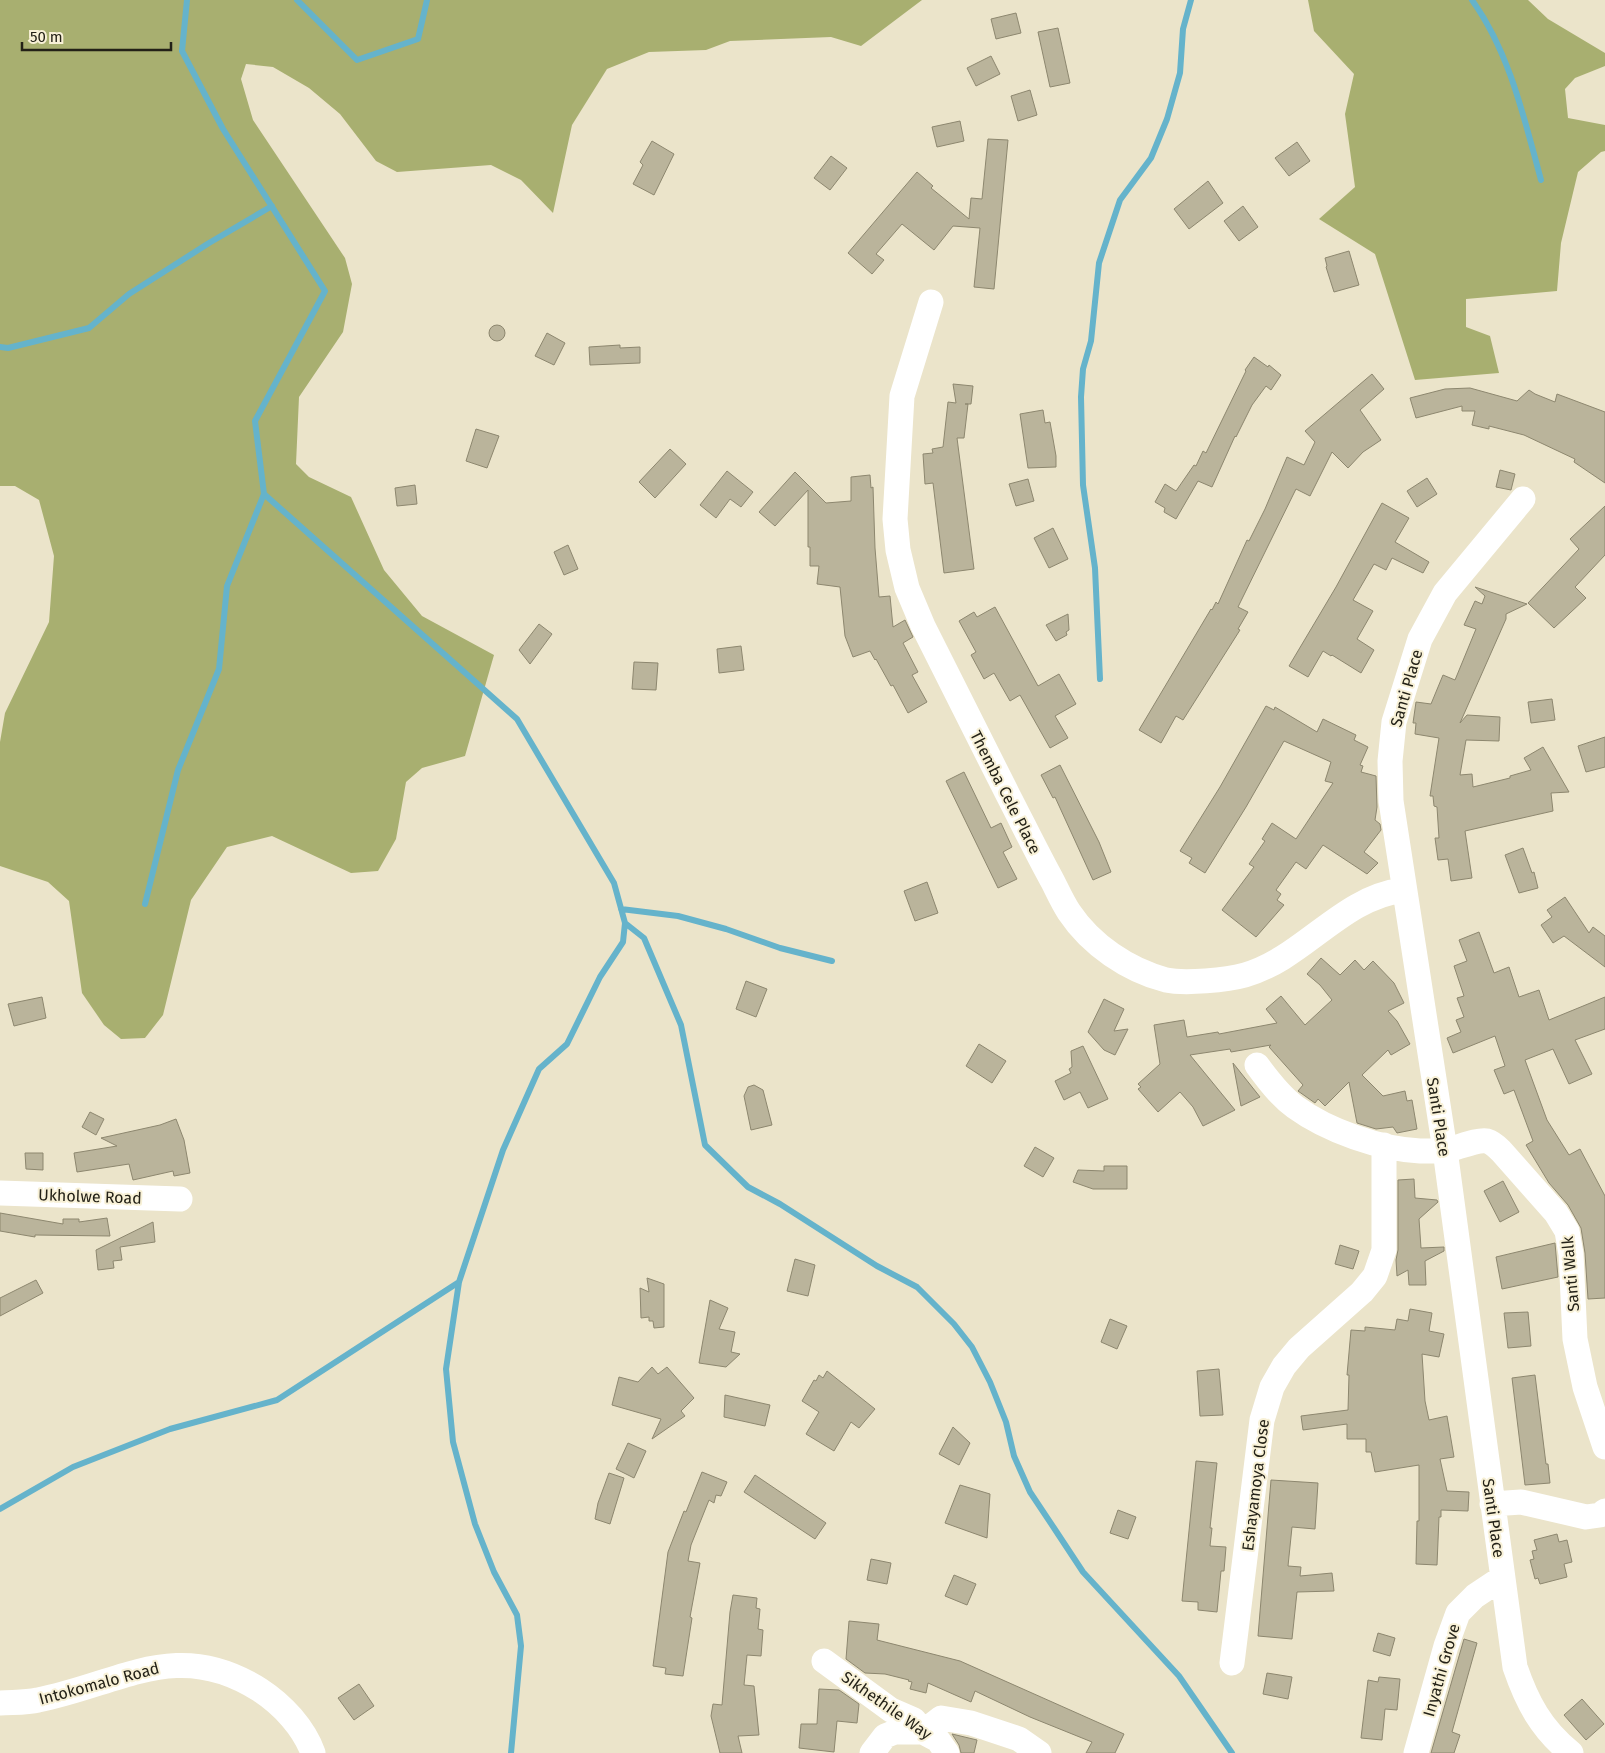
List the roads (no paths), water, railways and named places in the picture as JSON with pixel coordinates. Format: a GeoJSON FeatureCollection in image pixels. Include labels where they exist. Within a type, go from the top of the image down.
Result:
{"type":"FeatureCollection","features":[{"type":"Feature","properties":{"kind":"street","name":"Themba Cele Place"},"geometry":{"type":"LineString","coordinates":[[930,302],[902,396],[896,519],[898,550],[907,588],[922,626],[1043,865],[1069,912],[1087,934],[1105,950],[1128,964],[1152,975],[1175,981],[1224,979],[1246,975],[1279,959],[1354,906],[1366,900],[1388,892],[1403,890]]}},
{"type":"Feature","properties":{"kind":"street","name":"Santi Place"},"geometry":{"type":"LineString","coordinates":[[1523,499],[1445,593],[1420,639],[1394,722],[1390,760],[1391,801],[1403,890],[1445,1150],[1515,1667],[1525,1695],[1543,1726],[1571,1753]]}},
{"type":"Feature","properties":{"kind":"street"},"geometry":{"type":"LineString","coordinates":[[1257,1065],[1278,1091],[1301,1111],[1340,1132],[1384,1145]]}},
{"type":"Feature","properties":{"kind":"street","name":"Santi Walk"},"geometry":{"type":"LineString","coordinates":[[1384,1145],[1419,1151],[1445,1150],[1486,1140],[1494,1144],[1556,1213],[1567,1231],[1571,1254],[1574,1339],[1585,1387],[1605,1447]]}},
{"type":"Feature","properties":{"kind":"street","name":"Eshayamoya Close"},"geometry":{"type":"LineString","coordinates":[[1232,1662],[1262,1420],[1272,1387],[1284,1366],[1299,1348],[1362,1292],[1375,1276],[1384,1250],[1384,1145]]}},
{"type":"Feature","properties":{"kind":"street","name":"Ukholwe Road"},"geometry":{"type":"LineString","coordinates":[[0,1193],[180,1199]]}},
{"type":"Feature","properties":{"kind":"street"},"geometry":{"type":"LineString","coordinates":[[1492,1504],[1521,1502],[1586,1517],[1600,1515],[1605,1511]]}},
{"type":"Feature","properties":{"kind":"street","name":"Inyathi Grove"},"geometry":{"type":"LineString","coordinates":[[1416,1753],[1446,1646],[1458,1613],[1475,1596],[1502,1578]]}},
{"type":"Feature","properties":{"kind":"street","name":"Sikhethile Way"},"geometry":{"type":"LineString","coordinates":[[824,1661],[891,1710],[914,1720],[923,1732],[938,1740],[947,1753]]}},
{"type":"Feature","properties":{"kind":"street","name":"Intokomalo Road"},"geometry":{"type":"LineString","coordinates":[[0,1703],[37,1700],[142,1670],[166,1666],[196,1666],[227,1672],[266,1694],[282,1707],[296,1724],[313,1753]]}},
{"type":"Feature","properties":{"kind":"street"},"geometry":{"type":"LineString","coordinates":[[874,1751],[885,1736],[895,1732],[923,1732],[941,1718],[971,1723],[1019,1739],[1039,1753]]}},
{"type":"Feature","properties":{"kind":"waterway"},"geometry":{"type":"LineString","coordinates":[[187,0],[182,51],[223,129],[325,291],[255,421],[264,494],[517,719],[614,883],[625,923],[623,942],[600,977],[567,1044],[539,1069],[503,1150],[459,1282],[446,1369],[453,1442],[475,1524],[494,1572],[517,1615],[521,1646],[511,1753]]}},
{"type":"Feature","properties":{"kind":"waterway"},"geometry":{"type":"LineString","coordinates":[[297,0],[357,60],[418,39],[427,0]]}},
{"type":"Feature","properties":{"kind":"waterway"},"geometry":{"type":"LineString","coordinates":[[1100,679],[1095,568],[1083,485],[1081,397],[1083,369],[1091,341],[1099,263],[1120,200],[1151,158],[1167,119],[1180,73],[1183,29],[1191,0]]}},
{"type":"Feature","properties":{"kind":"waterway"},"geometry":{"type":"LineString","coordinates":[[1472,0],[1485,20],[1506,64],[1522,110],[1541,180]]}},
{"type":"Feature","properties":{"kind":"waterway"},"geometry":{"type":"LineString","coordinates":[[0,347],[8,348],[89,328],[129,294],[209,243],[272,206]]}},
{"type":"Feature","properties":{"kind":"waterway"},"geometry":{"type":"LineString","coordinates":[[145,904],[178,770],[219,669],[227,586],[264,494]]}},
{"type":"Feature","properties":{"kind":"waterway"},"geometry":{"type":"LineString","coordinates":[[621,909],[678,916],[726,929],[780,948],[832,961]]}},
{"type":"Feature","properties":{"kind":"waterway"},"geometry":{"type":"LineString","coordinates":[[625,923],[644,938],[681,1025],[705,1145],[748,1187],[780,1204],[877,1266],[917,1287],[954,1324],[972,1347],[990,1382],[1006,1422],[1014,1456],[1030,1492],[1083,1572],[1179,1676],[1232,1753]]}},
{"type":"Feature","properties":{"kind":"waterway"},"geometry":{"type":"LineString","coordinates":[[0,1509],[73,1467],[170,1429],[277,1400],[459,1282]]}}]}
